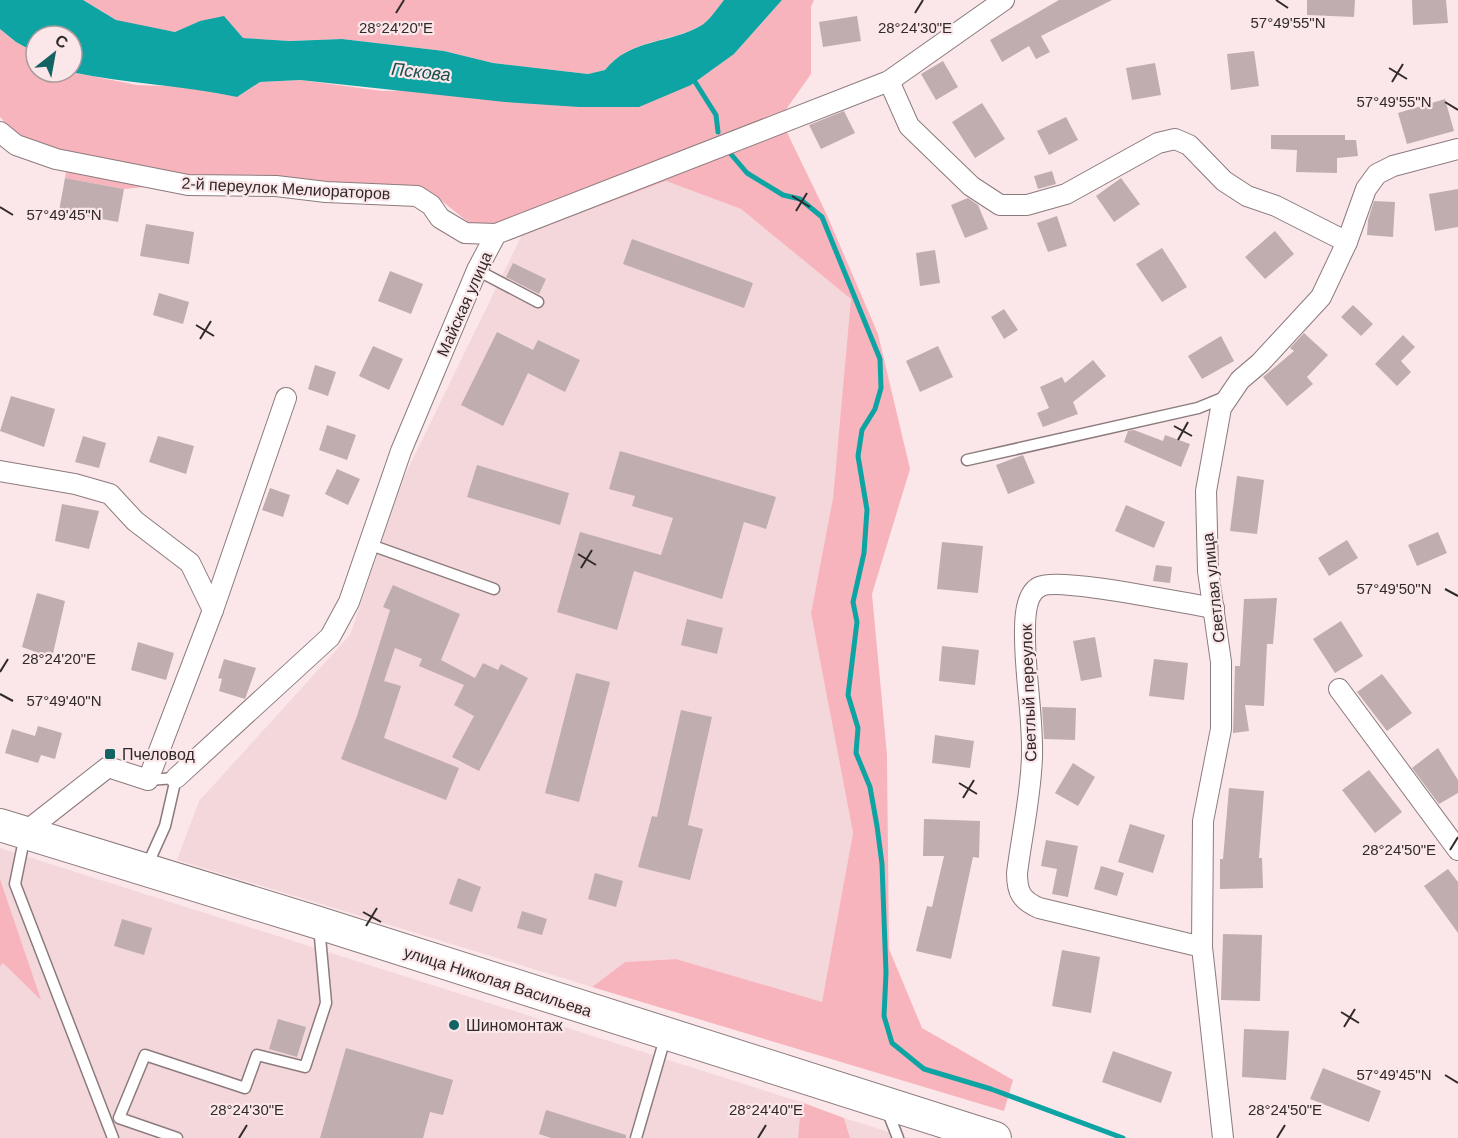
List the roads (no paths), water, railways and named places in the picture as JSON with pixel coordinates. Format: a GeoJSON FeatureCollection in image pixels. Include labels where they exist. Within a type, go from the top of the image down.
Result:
{"type":"FeatureCollection","features":[{"type":"Feature","properties":{"kind":"main road","name":"улица Николая Васильева"},"geometry":{"type":"LineString","coordinates":[[13,828],[994,1138]]}},
{"type":"Feature","properties":{"kind":"street","name":"Майская улица"},"geometry":{"type":"LineString","coordinates":[[176,778],[330,637],[349,602],[401,451],[477,270],[496,234],[889,81],[1004,0]]}},
{"type":"Feature","properties":{"kind":"street"},"geometry":{"type":"LineString","coordinates":[[889,81],[909,126],[963,179],[1000,205],[1027,204],[1066,194],[1158,143],[1175,139],[1188,146],[1224,181],[1248,196],[1276,206],[1347,242]]}},
{"type":"Feature","properties":{"kind":"street","name":"2-й переулок Мелиораторов"},"geometry":{"type":"LineString","coordinates":[[0,132],[16,145],[56,159],[188,185],[276,186],[326,192],[417,196],[431,205],[440,218],[465,233],[496,234]]}},
{"type":"Feature","properties":{"kind":"street","name":"Светлая улица"},"geometry":{"type":"LineString","coordinates":[[1223,1138],[1202,947],[1203,822],[1221,729],[1221,662],[1208,571],[1206,491],[1221,408],[1228,396],[1321,297],[1347,242],[1366,189],[1377,174],[1393,166],[1458,149]]}},
{"type":"Feature","properties":{"kind":"street"},"geometry":{"type":"LineString","coordinates":[[13,828],[108,767],[148,780],[213,610],[286,398]]}},
{"type":"Feature","properties":{"kind":"street"},"geometry":{"type":"LineString","coordinates":[[0,471],[75,484],[110,494],[135,521],[190,563],[213,610]]}},
{"type":"Feature","properties":{"kind":"street","name":"Светлый переулок"},"geometry":{"type":"LineString","coordinates":[[1202,947],[1039,908],[1022,898],[1017,887],[1017,873],[1032,756],[1024,661],[1025,615],[1034,591],[1040,586],[1048,585],[1087,587],[1214,608]]}},
{"type":"Feature","properties":{"kind":"street"},"geometry":{"type":"LineString","coordinates":[[1339,689],[1458,850]]}},
{"type":"Feature","properties":{"kind":"lane"},"geometry":{"type":"LineString","coordinates":[[477,270],[538,302]]}},
{"type":"Feature","properties":{"kind":"lane"},"geometry":{"type":"LineString","coordinates":[[967,460],[1198,408],[1228,396]]}},
{"type":"Feature","properties":{"kind":"lane"},"geometry":{"type":"LineString","coordinates":[[368,544],[494,589]]}},
{"type":"Feature","properties":{"kind":"lane"},"geometry":{"type":"LineString","coordinates":[[145,869],[165,826],[176,778],[148,780]]}},
{"type":"Feature","properties":{"kind":"lane"},"geometry":{"type":"LineString","coordinates":[[13,828],[15,884],[113,1138]]}},
{"type":"Feature","properties":{"kind":"lane"},"geometry":{"type":"LineString","coordinates":[[177,1138],[119,1118],[145,1055],[245,1088],[257,1055],[306,1067],[326,1003],[319,923]]}},
{"type":"Feature","properties":{"kind":"lane"},"geometry":{"type":"LineString","coordinates":[[636,1138],[666,1035]]}},
{"type":"Feature","properties":{"kind":"lane"},"geometry":{"type":"LineString","coordinates":[[885,1104],[898,1138]]}},
{"type":"Feature","properties":{"kind":"water","name":"Пскова"},"geometry":{"type":"Polygon","coordinates":[[[0,0],[83,0],[116,20],[175,32],[200,21],[224,16],[243,38],[290,41],[342,39],[444,51],[493,63],[588,74],[605,70],[626,52],[677,36],[702,25],[724,0],[782,0],[734,54],[691,85],[639,107],[579,107],[505,102],[300,80],[260,82],[237,97],[84,74],[84,24],[24,24],[24,46],[0,29],[0,0]]]}},
{"type":"Feature","properties":{"kind":"waterway"},"geometry":{"type":"LineString","coordinates":[[692,77],[716,115],[718,132]]}},
{"type":"Feature","properties":{"kind":"waterway"},"geometry":{"type":"LineString","coordinates":[[730,153],[747,173],[783,195],[800,199],[822,217],[880,359],[881,388],[875,409],[862,430],[858,456],[867,510],[864,553],[853,602],[857,622],[848,695],[858,728],[856,753],[870,787],[882,864],[886,973],[884,1016],[892,1043],[924,1069],[991,1089],[1123,1138]]}},
{"type":"Feature","properties":{"kind":"place","name":"Пчеловод"},"geometry":{"type":"Point","coordinates":[110,754]}},
{"type":"Feature","properties":{"kind":"place","name":"Шиномонтаж"},"geometry":{"type":"Point","coordinates":[454,1025]}}]}
